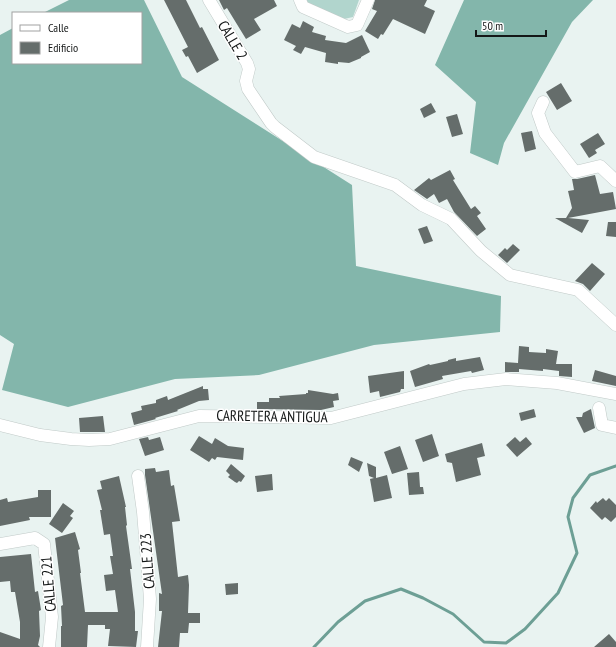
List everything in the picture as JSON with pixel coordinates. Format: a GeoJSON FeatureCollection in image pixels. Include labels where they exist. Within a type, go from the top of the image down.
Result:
{"type":"FeatureCollection","features":[{"type":"Feature","properties":{"kind":"street","name":"CALLE 2"},"geometry":{"type":"LineString","coordinates":[[210,0],[247,63],[249,69],[246,81],[248,89],[275,127],[314,157],[395,185],[422,205],[451,219],[481,251],[510,275],[578,290],[616,325]]}},
{"type":"Feature","properties":{"kind":"street"},"geometry":{"type":"LineString","coordinates":[[300,0],[303,6],[348,27],[357,25],[368,0]]}},
{"type":"Feature","properties":{"kind":"street"},"geometry":{"type":"LineString","coordinates":[[543,102],[538,114],[545,133],[575,172],[600,166],[616,181]]}},
{"type":"Feature","properties":{"kind":"street","name":"CARRETERA ANTIGUA"},"geometry":{"type":"LineString","coordinates":[[0,425],[40,435],[71,439],[110,439],[199,416],[331,418],[464,384],[506,379],[557,383],[616,394]]}},
{"type":"Feature","properties":{"kind":"street"},"geometry":{"type":"LineString","coordinates":[[599,408],[602,425],[616,428]]}},
{"type":"Feature","properties":{"kind":"street","name":"CALLE 223"},"geometry":{"type":"LineString","coordinates":[[138,476],[143,512],[150,599],[147,647]]}},
{"type":"Feature","properties":{"kind":"street","name":"CALLE 221"},"geometry":{"type":"LineString","coordinates":[[0,544],[35,538],[44,544],[52,617],[49,647]]}},
{"type":"Feature","properties":{"kind":"green space"},"geometry":{"type":"Polygon","coordinates":[[[69,0],[144,0],[182,77],[352,185],[356,266],[501,296],[500,332],[374,345],[259,375],[175,379],[68,407],[2,390],[14,344],[0,335],[0,35],[12,29],[12,64],[142,64],[142,12],[45,12],[69,0]]]}},
{"type":"Feature","properties":{"kind":"green space"},"geometry":{"type":"Polygon","coordinates":[[[306,0],[359,0],[353,17],[344,19],[309,4],[306,0]]]}},
{"type":"Feature","properties":{"kind":"green space"},"geometry":{"type":"Polygon","coordinates":[[[464,0],[593,0],[572,22],[504,143],[498,165],[470,153],[476,102],[435,65],[464,0]]]}},
{"type":"Feature","properties":{"kind":"building"},"geometry":{"type":"Polygon","coordinates":[[[164,0],[186,0],[200,28],[202,27],[219,60],[197,73],[188,56],[186,57],[182,50],[188,47],[164,0]]]}},
{"type":"Feature","properties":{"kind":"building"},"geometry":{"type":"Polygon","coordinates":[[[219,0],[274,0],[277,6],[254,19],[261,30],[246,39],[227,8],[224,10],[219,0]]]}},
{"type":"Feature","properties":{"kind":"building"},"geometry":{"type":"Polygon","coordinates":[[[375,0],[427,0],[424,6],[435,11],[425,34],[393,19],[383,35],[381,34],[378,39],[365,31],[377,11],[372,9],[375,0]]]}},
{"type":"Feature","properties":{"kind":"building"},"geometry":{"type":"Polygon","coordinates":[[[303,21],[314,27],[312,32],[326,36],[325,40],[346,43],[362,35],[370,52],[349,63],[338,62],[338,64],[325,62],[326,53],[305,47],[301,54],[293,50],[296,46],[284,40],[292,24],[300,28],[303,21]]]}},
{"type":"Feature","properties":{"kind":"building"},"geometry":{"type":"Polygon","coordinates":[[[561,83],[572,101],[557,110],[546,92],[561,83]]]}},
{"type":"Feature","properties":{"kind":"building"},"geometry":{"type":"Polygon","coordinates":[[[431,103],[436,112],[424,118],[420,109],[431,103]]]}},
{"type":"Feature","properties":{"kind":"building"},"geometry":{"type":"Polygon","coordinates":[[[457,114],[463,134],[452,137],[446,117],[457,114]]]}},
{"type":"Feature","properties":{"kind":"building"},"geometry":{"type":"Polygon","coordinates":[[[532,131],[536,149],[525,152],[521,133],[532,131]]]}},
{"type":"Feature","properties":{"kind":"building"},"geometry":{"type":"Polygon","coordinates":[[[598,133],[605,144],[595,150],[597,153],[589,158],[580,144],[598,133]]]}},
{"type":"Feature","properties":{"kind":"building"},"geometry":{"type":"Polygon","coordinates":[[[450,170],[455,179],[453,180],[471,209],[475,206],[481,213],[477,216],[486,229],[477,236],[454,212],[447,199],[439,203],[434,194],[427,199],[414,190],[429,178],[431,180],[450,170]]]}},
{"type":"Feature","properties":{"kind":"building"},"geometry":{"type":"Polygon","coordinates":[[[595,175],[600,194],[613,192],[616,209],[568,218],[589,220],[582,233],[555,218],[566,218],[572,208],[568,191],[574,190],[572,179],[595,175]]]}},
{"type":"Feature","properties":{"kind":"building"},"geometry":{"type":"Polygon","coordinates":[[[608,222],[616,222],[616,237],[606,236],[608,222]]]}},
{"type":"Feature","properties":{"kind":"building"},"geometry":{"type":"Polygon","coordinates":[[[427,226],[433,241],[424,244],[418,229],[427,226]]]}},
{"type":"Feature","properties":{"kind":"building"},"geometry":{"type":"Polygon","coordinates":[[[513,244],[520,250],[507,263],[498,255],[505,248],[507,250],[513,244]]]}},
{"type":"Feature","properties":{"kind":"building"},"geometry":{"type":"Polygon","coordinates":[[[592,263],[605,274],[590,291],[583,284],[575,281],[592,263]]]}},
{"type":"Feature","properties":{"kind":"building"},"geometry":{"type":"Polygon","coordinates":[[[519,346],[529,347],[529,352],[546,353],[546,349],[558,351],[556,364],[572,364],[572,377],[559,376],[559,371],[543,369],[543,371],[519,369],[519,372],[505,372],[505,362],[518,363],[519,346]]]}},
{"type":"Feature","properties":{"kind":"building"},"geometry":{"type":"Polygon","coordinates":[[[480,357],[484,370],[472,373],[471,371],[442,376],[443,379],[415,387],[410,371],[429,364],[456,358],[456,361],[480,357]]]}},
{"type":"Feature","properties":{"kind":"building"},"geometry":{"type":"Polygon","coordinates":[[[595,370],[616,376],[616,386],[592,381],[595,370]]]}},
{"type":"Feature","properties":{"kind":"building"},"geometry":{"type":"Polygon","coordinates":[[[404,371],[404,389],[401,389],[400,392],[380,397],[379,391],[370,393],[368,376],[404,371]]]}},
{"type":"Feature","properties":{"kind":"building"},"geometry":{"type":"Polygon","coordinates":[[[203,386],[203,389],[208,389],[209,400],[199,401],[177,410],[178,411],[134,425],[131,413],[142,410],[141,406],[156,403],[156,400],[167,396],[168,400],[203,386]]]}},
{"type":"Feature","properties":{"kind":"building"},"geometry":{"type":"Polygon","coordinates":[[[308,390],[333,394],[338,393],[339,400],[333,401],[334,407],[321,410],[257,409],[257,402],[269,402],[269,398],[280,398],[279,396],[306,394],[308,393],[308,390]]]}},
{"type":"Feature","properties":{"kind":"building"},"geometry":{"type":"Polygon","coordinates":[[[534,409],[536,417],[521,421],[519,413],[534,409]]]}},
{"type":"Feature","properties":{"kind":"building"},"geometry":{"type":"Polygon","coordinates":[[[591,409],[595,428],[584,433],[576,417],[582,417],[583,413],[591,409]]]}},
{"type":"Feature","properties":{"kind":"building"},"geometry":{"type":"Polygon","coordinates":[[[103,416],[105,432],[80,432],[79,418],[103,416]]]}},
{"type":"Feature","properties":{"kind":"building"},"geometry":{"type":"Polygon","coordinates":[[[432,434],[439,456],[423,462],[415,440],[432,434]]]}},
{"type":"Feature","properties":{"kind":"building"},"geometry":{"type":"Polygon","coordinates":[[[199,436],[212,444],[215,438],[228,446],[244,448],[243,460],[217,457],[215,460],[212,458],[209,462],[190,450],[199,436]]]}},
{"type":"Feature","properties":{"kind":"building"},"geometry":{"type":"Polygon","coordinates":[[[148,437],[149,440],[160,437],[164,450],[145,456],[139,439],[148,437]]]}},
{"type":"Feature","properties":{"kind":"building"},"geometry":{"type":"Polygon","coordinates":[[[515,437],[520,442],[526,437],[532,444],[517,457],[506,445],[515,437]]]}},
{"type":"Feature","properties":{"kind":"building"},"geometry":{"type":"Polygon","coordinates":[[[482,443],[485,456],[477,458],[481,475],[456,482],[452,463],[447,462],[445,454],[482,443]]]}},
{"type":"Feature","properties":{"kind":"building"},"geometry":{"type":"Polygon","coordinates":[[[400,446],[408,469],[392,474],[384,452],[400,446]]]}},
{"type":"Feature","properties":{"kind":"building"},"geometry":{"type":"Polygon","coordinates":[[[351,457],[363,462],[359,472],[348,465],[351,457]]]}},
{"type":"Feature","properties":{"kind":"building"},"geometry":{"type":"Polygon","coordinates":[[[367,463],[376,467],[376,478],[387,475],[392,498],[374,502],[370,479],[374,478],[369,476],[367,463]]]}},
{"type":"Feature","properties":{"kind":"building"},"geometry":{"type":"Polygon","coordinates":[[[231,464],[245,476],[241,482],[239,481],[237,483],[228,477],[230,475],[226,471],[231,464]]]}},
{"type":"Feature","properties":{"kind":"building"},"geometry":{"type":"Polygon","coordinates":[[[155,468],[156,472],[169,470],[171,486],[174,485],[180,521],[172,522],[178,577],[188,575],[188,613],[200,613],[200,623],[189,623],[188,633],[180,633],[179,647],[158,647],[162,611],[159,611],[159,593],[162,594],[145,475],[145,469],[155,468]]]}},
{"type":"Feature","properties":{"kind":"building"},"geometry":{"type":"Polygon","coordinates":[[[419,472],[420,487],[423,487],[424,494],[409,495],[407,473],[419,472]]]}},
{"type":"Feature","properties":{"kind":"building"},"geometry":{"type":"Polygon","coordinates":[[[272,474],[273,490],[257,492],[255,476],[272,474]]]}},
{"type":"Feature","properties":{"kind":"building"},"geometry":{"type":"Polygon","coordinates":[[[119,476],[126,507],[126,526],[132,569],[130,569],[135,612],[135,631],[138,631],[136,647],[108,646],[110,629],[105,629],[105,625],[88,625],[87,647],[61,647],[61,606],[63,605],[55,538],[75,532],[80,549],[78,550],[85,612],[118,612],[115,590],[106,591],[104,575],[113,574],[110,556],[113,556],[110,534],[104,535],[100,510],[102,510],[97,490],[102,489],[100,481],[119,476]]]}},
{"type":"Feature","properties":{"kind":"building"},"geometry":{"type":"Polygon","coordinates":[[[38,490],[51,490],[51,517],[29,517],[30,520],[0,526],[0,500],[7,498],[8,502],[38,497],[38,490]]]}},
{"type":"Feature","properties":{"kind":"building"},"geometry":{"type":"Polygon","coordinates":[[[603,498],[606,501],[609,498],[616,505],[616,517],[611,522],[605,517],[602,520],[590,508],[596,501],[597,503],[603,498]]]}},
{"type":"Feature","properties":{"kind":"building"},"geometry":{"type":"Polygon","coordinates":[[[63,503],[74,511],[70,516],[73,518],[62,533],[49,524],[63,503]]]}},
{"type":"Feature","properties":{"kind":"building"},"geometry":{"type":"Polygon","coordinates":[[[31,554],[35,592],[38,591],[41,610],[39,611],[40,636],[38,645],[40,647],[0,647],[0,632],[20,639],[20,622],[15,592],[11,592],[10,581],[0,582],[0,557],[31,554]]]}},
{"type":"Feature","properties":{"kind":"building"},"geometry":{"type":"Polygon","coordinates":[[[238,583],[238,594],[226,595],[225,584],[238,583]]]}},
{"type":"Feature","properties":{"kind":"building"},"geometry":{"type":"Polygon","coordinates":[[[609,634],[616,642],[616,647],[594,647],[609,634]]]}},
{"type":"Feature","properties":{"kind":"waterway"},"geometry":{"type":"LineString","coordinates":[[314,647],[338,622],[365,601],[401,589],[423,598],[453,614],[484,642],[506,643],[525,629],[558,593],[577,553],[568,517],[573,498],[590,475],[616,466]]}}]}
